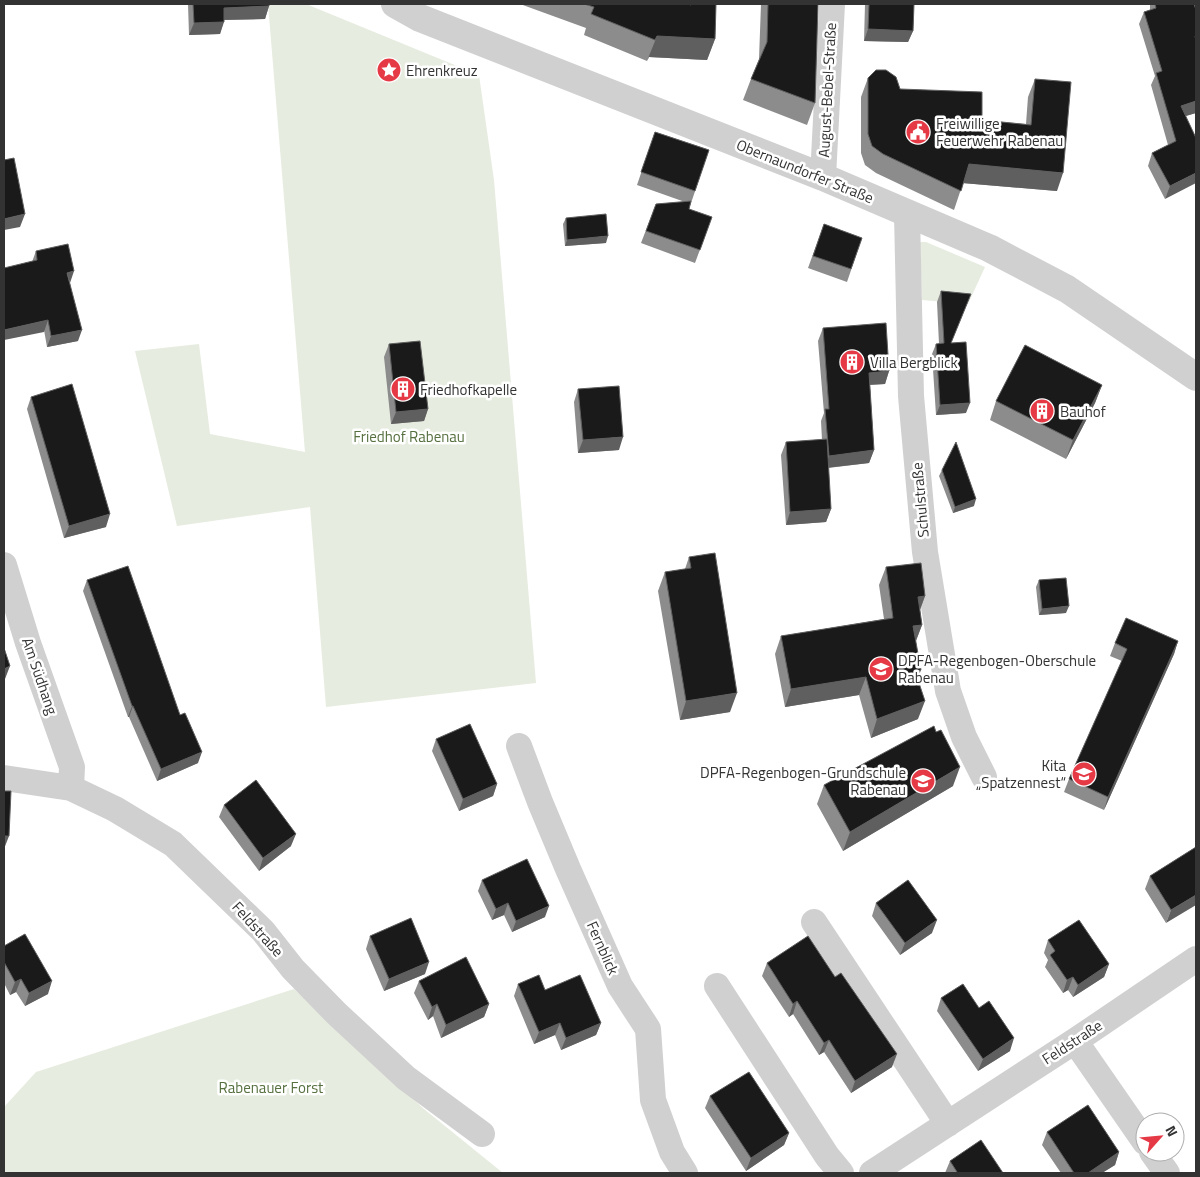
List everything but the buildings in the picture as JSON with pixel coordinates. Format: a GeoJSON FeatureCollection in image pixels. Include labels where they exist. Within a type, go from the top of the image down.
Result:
{"type":"FeatureCollection","features":[{"type":"Feature","properties":{"kind":"street","name":"Obernaundorfer Straße"},"geometry":{"type":"LineString","coordinates":[[395,4],[420,18],[823,177],[989,248],[1067,289],[1196,377]]}},
{"type":"Feature","properties":{"kind":"street","name":"August-Bebel-Straße"},"geometry":{"type":"LineString","coordinates":[[823,177],[832,4]]}},
{"type":"Feature","properties":{"kind":"street","name":"Schulstraße"},"geometry":{"type":"LineString","coordinates":[[908,214],[911,396],[925,552],[948,691],[964,737],[984,777]]}},
{"type":"Feature","properties":{"kind":"street","name":"Am Südhang"},"geometry":{"type":"LineString","coordinates":[[4,565],[28,642],[72,766],[71,788]]}},
{"type":"Feature","properties":{"kind":"street","name":"Fernblick"},"geometry":{"type":"LineString","coordinates":[[519,746],[568,869],[616,978],[648,1029],[653,1100],[679,1163]]}},
{"type":"Feature","properties":{"kind":"street","name":"Feldstraße"},"geometry":{"type":"LineString","coordinates":[[4,778],[71,788],[115,809],[173,844],[263,931],[293,969],[344,1020],[406,1078],[482,1134]]}},
{"type":"Feature","properties":{"kind":"street"},"geometry":{"type":"LineString","coordinates":[[814,922],[948,1124]]}},
{"type":"Feature","properties":{"kind":"street","name":"Feldstraße"},"geometry":{"type":"LineString","coordinates":[[877,1172],[1196,960]]}},
{"type":"Feature","properties":{"kind":"street"},"geometry":{"type":"LineString","coordinates":[[717,986],[827,1156],[841,1173]]}},
{"type":"Feature","properties":{"kind":"street"},"geometry":{"type":"LineString","coordinates":[[1075,1041],[1135,1128]]}},
{"type":"Feature","properties":{"kind":"street"},"geometry":{"type":"LineString","coordinates":[[1159,1162],[1167,1173]]}},
{"type":"Feature","properties":{"kind":"green space","name":"Friedhof Rabenau"},"geometry":{"type":"Polygon","coordinates":[[[268,4],[306,4],[479,75],[494,180],[536,683],[326,707],[310,507],[177,526],[135,351],[199,344],[210,434],[305,452],[268,4]]]}},
{"type":"Feature","properties":{"kind":"green space"},"geometry":{"type":"Polygon","coordinates":[[[920,242],[926,242],[985,267],[968,304],[922,300],[920,242]]]}},
{"type":"Feature","properties":{"kind":"green space","name":"Rabenauer Forst"},"geometry":{"type":"Polygon","coordinates":[[[294,989],[424,1109],[503,1173],[4,1173],[4,1107],[36,1072],[294,989]]]}},
{"type":"Feature","properties":{"kind":"place","name":"Ehrenkreuz"},"geometry":{"type":"Point","coordinates":[389,70]}},
{"type":"Feature","properties":{"kind":"place","name":"Freiwillige Feuerwehr Rabenau"},"geometry":{"type":"Point","coordinates":[918,132]}},
{"type":"Feature","properties":{"kind":"place","name":"Villa Bergblick"},"geometry":{"type":"Point","coordinates":[852,362]}},
{"type":"Feature","properties":{"kind":"place","name":"Friedhofkapelle"},"geometry":{"type":"Point","coordinates":[403,389]}},
{"type":"Feature","properties":{"kind":"place","name":"Bauhof"},"geometry":{"type":"Point","coordinates":[1042,411]}},
{"type":"Feature","properties":{"kind":"place","name":"DPFA-Regenbogen-Oberschule Rabenau"},"geometry":{"type":"Point","coordinates":[881,669]}},
{"type":"Feature","properties":{"kind":"place","name":"Kita „Spatzennest“"},"geometry":{"type":"Point","coordinates":[1084,774]}},
{"type":"Feature","properties":{"kind":"place","name":"DPFA-Regenbogen-Grundschule Rabenau"},"geometry":{"type":"Point","coordinates":[923,781]}}]}
